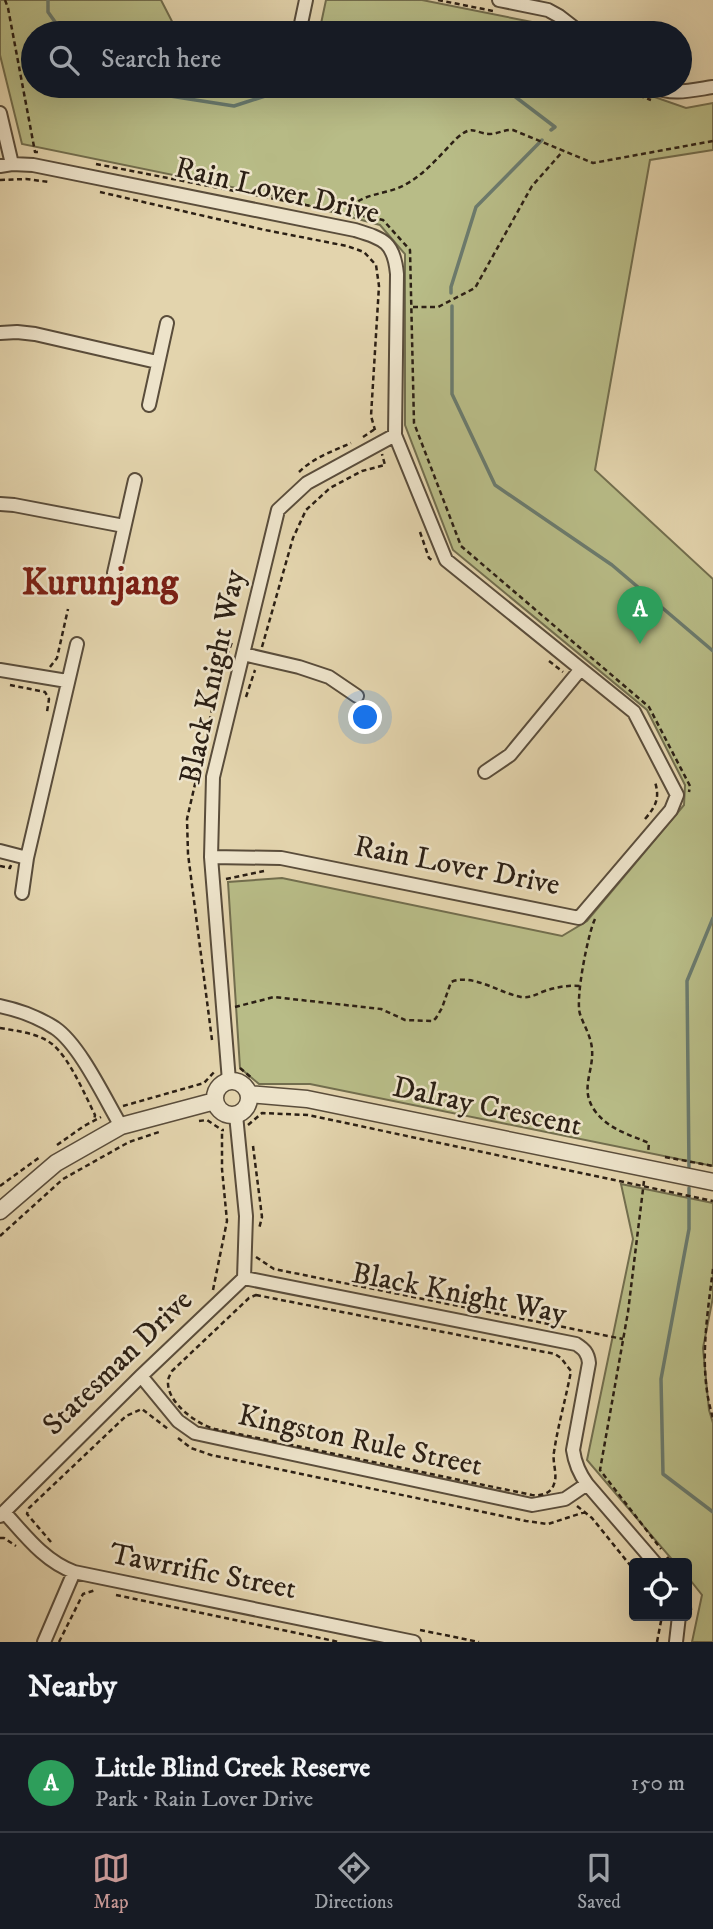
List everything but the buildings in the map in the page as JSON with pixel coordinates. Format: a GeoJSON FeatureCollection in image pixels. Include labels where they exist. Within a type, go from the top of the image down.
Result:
{"type":"FeatureCollection","features":[{"type":"Feature","properties":{"kind":"street"},"geometry":{"type":"LineString","coordinates":[[302,21],[306,0]]}},
{"type":"Feature","properties":{"kind":"street"},"geometry":{"type":"LineString","coordinates":[[499,0],[548,10],[565,21]]}},
{"type":"Feature","properties":{"kind":"street"},"geometry":{"type":"LineString","coordinates":[[692,91],[713,87]]}},
{"type":"Feature","properties":{"kind":"street"},"geometry":{"type":"LineString","coordinates":[[0,113],[6,165]]}},
{"type":"Feature","properties":{"kind":"street","name":"Rain Lover Drive"},"geometry":{"type":"LineString","coordinates":[[6,165],[33,165],[355,230],[373,236],[389,246],[396,258],[397,274],[396,435],[446,560],[634,712],[677,795],[671,810],[579,918],[281,858],[217,857]]}},
{"type":"Feature","properties":{"kind":"street"},"geometry":{"type":"LineString","coordinates":[[149,405],[167,323]]}},
{"type":"Feature","properties":{"kind":"street"},"geometry":{"type":"LineString","coordinates":[[0,333],[35,334],[157,362]]}},
{"type":"Feature","properties":{"kind":"street","name":"Black Knight Way"},"geometry":{"type":"LineString","coordinates":[[229,1081],[213,777],[278,510],[307,484],[396,435]]}},
{"type":"Feature","properties":{"kind":"street"},"geometry":{"type":"LineString","coordinates":[[114,573],[135,480]]}},
{"type":"Feature","properties":{"kind":"street"},"geometry":{"type":"LineString","coordinates":[[0,504],[124,526]]}},
{"type":"Feature","properties":{"kind":"street"},"geometry":{"type":"LineString","coordinates":[[22,893],[21,856],[77,644]]}},
{"type":"Feature","properties":{"kind":"street"},"geometry":{"type":"LineString","coordinates":[[243,654],[329,677],[357,696]]}},
{"type":"Feature","properties":{"kind":"street"},"geometry":{"type":"LineString","coordinates":[[0,670],[67,681]]}},
{"type":"Feature","properties":{"kind":"street"},"geometry":{"type":"LineString","coordinates":[[485,772],[510,755],[580,670]]}},
{"type":"Feature","properties":{"kind":"street"},"geometry":{"type":"LineString","coordinates":[[0,851],[21,856]]}},
{"type":"Feature","properties":{"kind":"street"},"geometry":{"type":"LineString","coordinates":[[0,1006],[20,1010],[55,1028],[73,1045],[121,1126]]}},
{"type":"Feature","properties":{"kind":"street"},"geometry":{"type":"LineString","coordinates":[[236,1121],[217,1106],[215,1101],[216,1090],[224,1082],[234,1081],[244,1085],[249,1094],[248,1105],[236,1121],[246,1216],[244,1278]]}},
{"type":"Feature","properties":{"kind":"street","name":"Dalray Crescent"},"geometry":{"type":"LineString","coordinates":[[249,1094],[307,1099],[713,1182]]}},
{"type":"Feature","properties":{"kind":"street"},"geometry":{"type":"LineString","coordinates":[[0,1211],[57,1163],[121,1126],[215,1101]]}},
{"type":"Feature","properties":{"kind":"street","name":"Black Knight Way"},"geometry":{"type":"LineString","coordinates":[[244,1278],[576,1344],[588,1354],[589,1363],[573,1450],[579,1473],[650,1558]]}},
{"type":"Feature","properties":{"kind":"street","name":"Statesman Drive"},"geometry":{"type":"LineString","coordinates":[[2,1514],[244,1278]]}},
{"type":"Feature","properties":{"kind":"street","name":"Kingston Rule Street"},"geometry":{"type":"LineString","coordinates":[[141,1376],[178,1421],[195,1433],[532,1505],[565,1499],[587,1484]]}},
{"type":"Feature","properties":{"kind":"street","name":"Tawrrific Street"},"geometry":{"type":"LineString","coordinates":[[2,1514],[47,1558],[74,1572],[414,1642]]}},
{"type":"Feature","properties":{"kind":"street"},"geometry":{"type":"LineString","coordinates":[[44,1642],[74,1572]]}},
{"type":"Feature","properties":{"kind":"street"},"geometry":{"type":"LineString","coordinates":[[676,1642],[679,1621]]}},
{"type":"Feature","properties":{"kind":"path"},"geometry":{"type":"LineString","coordinates":[[5,0],[21,77]]}},
{"type":"Feature","properties":{"kind":"path"},"geometry":{"type":"LineString","coordinates":[[25,98],[35,152],[49,155]]}},
{"type":"Feature","properties":{"kind":"path"},"geometry":{"type":"LineString","coordinates":[[346,213],[358,200],[409,183],[464,131],[477,130],[494,134],[509,129],[593,163],[713,141]]}},
{"type":"Feature","properties":{"kind":"path"},"geometry":{"type":"LineString","coordinates":[[412,307],[438,307],[475,288],[532,186],[564,150]]}},
{"type":"Feature","properties":{"kind":"path"},"geometry":{"type":"LineString","coordinates":[[89,163],[383,220],[410,250],[414,423],[461,546],[649,707],[690,786],[688,797]]}},
{"type":"Feature","properties":{"kind":"path"},"geometry":{"type":"LineString","coordinates":[[0,180],[50,182]]}},
{"type":"Feature","properties":{"kind":"path"},"geometry":{"type":"LineString","coordinates":[[88,190],[347,246],[364,252],[376,265],[379,286],[371,416],[385,465],[362,471],[330,488],[306,510],[293,538],[245,700]]}},
{"type":"Feature","properties":{"kind":"path"},"geometry":{"type":"LineString","coordinates":[[47,670],[57,658],[68,609]]}},
{"type":"Feature","properties":{"kind":"path"},"geometry":{"type":"LineString","coordinates":[[0,684],[45,692],[49,699],[47,715]]}},
{"type":"Feature","properties":{"kind":"path"},"geometry":{"type":"LineString","coordinates":[[0,866],[10,868],[21,856]]}},
{"type":"Feature","properties":{"kind":"path"},"geometry":{"type":"LineString","coordinates":[[217,857],[225,879]]}},
{"type":"Feature","properties":{"kind":"path"},"geometry":{"type":"LineString","coordinates":[[603,910],[594,920],[590,933],[581,986],[579,1011],[590,1037],[592,1050],[586,1087],[589,1101],[596,1112],[611,1126],[649,1143],[623,1339],[600,1470],[668,1558]]}},
{"type":"Feature","properties":{"kind":"path"},"geometry":{"type":"LineString","coordinates":[[234,1007],[274,997],[381,1009],[405,1020],[433,1021],[442,1008],[451,982],[455,980],[467,980],[528,998],[562,986],[581,986]]}},
{"type":"Feature","properties":{"kind":"path"},"geometry":{"type":"LineString","coordinates":[[0,1028],[30,1034],[52,1044],[63,1056],[95,1115],[93,1121]]}},
{"type":"Feature","properties":{"kind":"path"},"geometry":{"type":"LineString","coordinates":[[222,1130],[236,1121],[250,1125],[262,1113],[308,1115],[713,1201]]}},
{"type":"Feature","properties":{"kind":"path"},"geometry":{"type":"LineString","coordinates":[[198,1121],[207,1120],[222,1130]]}},
{"type":"Feature","properties":{"kind":"path"},"geometry":{"type":"LineString","coordinates":[[0,1236],[63,1179],[129,1142],[167,1129]]}},
{"type":"Feature","properties":{"kind":"path"},"geometry":{"type":"LineString","coordinates":[[212,1295],[227,1221],[222,1169],[222,1130]]}},
{"type":"Feature","properties":{"kind":"path"},"geometry":{"type":"LineString","coordinates":[[252,1138],[261,1217],[259,1230]]}},
{"type":"Feature","properties":{"kind":"path"},"geometry":{"type":"LineString","coordinates":[[688,1161],[713,1166]]}},
{"type":"Feature","properties":{"kind":"path"},"geometry":{"type":"LineString","coordinates":[[256,1256],[274,1269],[623,1339]]}},
{"type":"Feature","properties":{"kind":"path"},"geometry":{"type":"LineString","coordinates":[[713,1269],[704,1343],[709,1406],[713,1418]]}},
{"type":"Feature","properties":{"kind":"path"},"geometry":{"type":"LineString","coordinates":[[256,1295],[267,1298],[561,1357],[571,1371],[554,1453],[556,1481],[553,1488],[539,1496],[532,1495],[215,1429],[197,1422],[184,1412],[169,1391],[168,1382],[172,1371],[249,1298],[256,1295]]}},
{"type":"Feature","properties":{"kind":"path"},"geometry":{"type":"LineString","coordinates":[[58,1549],[27,1514],[29,1508],[126,1416],[142,1409],[168,1430]]}},
{"type":"Feature","properties":{"kind":"path"},"geometry":{"type":"LineString","coordinates":[[177,1437],[191,1448],[211,1455],[526,1521],[548,1524],[585,1512]]}},
{"type":"Feature","properties":{"kind":"path"},"geometry":{"type":"LineString","coordinates":[[569,1497],[592,1518],[629,1564]]}},
{"type":"Feature","properties":{"kind":"path"},"geometry":{"type":"LineString","coordinates":[[0,1538],[20,1549]]}},
{"type":"Feature","properties":{"kind":"path"},"geometry":{"type":"LineString","coordinates":[[59,1642],[83,1594],[96,1590],[339,1642]]}},
{"type":"Feature","properties":{"kind":"path"},"geometry":{"type":"LineString","coordinates":[[657,1642],[661,1621]]}},
{"type":"Feature","properties":{"kind":"path"},"geometry":{"type":"LineString","coordinates":[[411,1628],[478,1642]]}},
{"type":"Feature","properties":{"kind":"green space"},"geometry":{"type":"Polygon","coordinates":[[[0,0],[161,0],[172,21],[21,21],[21,98],[657,98],[686,108],[713,103],[713,150],[650,160],[595,470],[713,579],[713,1166],[310,1084],[259,1084],[240,1068],[228,882],[282,878],[562,936],[587,921],[684,805],[685,785],[647,710],[453,550],[405,425],[405,254],[380,225],[266,194],[22,144],[0,55],[0,0]]]}},
{"type":"Feature","properties":{"kind":"green space"},"geometry":{"type":"Polygon","coordinates":[[[326,0],[422,0],[527,21],[322,21],[326,0]]]}},
{"type":"Feature","properties":{"kind":"green space"},"geometry":{"type":"Polygon","coordinates":[[[621,1184],[713,1203],[713,1297],[703,1348],[709,1410],[713,1423],[713,1642],[692,1642],[702,1595],[692,1582],[692,1558],[671,1558],[587,1460],[633,1239],[621,1184]]]}},
{"type":"Feature","properties":{"kind":"waterway"},"geometry":{"type":"LineString","coordinates":[[48,0],[48,12],[54,21]]}},
{"type":"Feature","properties":{"kind":"waterway"},"geometry":{"type":"LineString","coordinates":[[183,98],[234,106],[259,98]]}},
{"type":"Feature","properties":{"kind":"waterway"},"geometry":{"type":"LineString","coordinates":[[517,98],[555,127],[551,130]]}},
{"type":"Feature","properties":{"kind":"waterway"},"geometry":{"type":"LineString","coordinates":[[451,293],[476,207],[542,140]]}},
{"type":"Feature","properties":{"kind":"waterway"},"geometry":{"type":"LineString","coordinates":[[452,306],[452,394],[495,485],[612,565],[713,651]]}},
{"type":"Feature","properties":{"kind":"waterway"},"geometry":{"type":"LineString","coordinates":[[689,1167],[687,981],[713,918]]}},
{"type":"Feature","properties":{"kind":"waterway"},"geometry":{"type":"LineString","coordinates":[[689,1188],[689,1229],[661,1379],[663,1474],[713,1512]]}},
{"type":"Feature","properties":{"kind":"place","name":"Little Blind Creek Reserve"},"geometry":{"type":"Point","coordinates":[640,644]}},
{"type":"Feature","properties":{"kind":"district","name":"Kurunjang"},"geometry":{"type":"Point","coordinates":[100,583]}}]}
